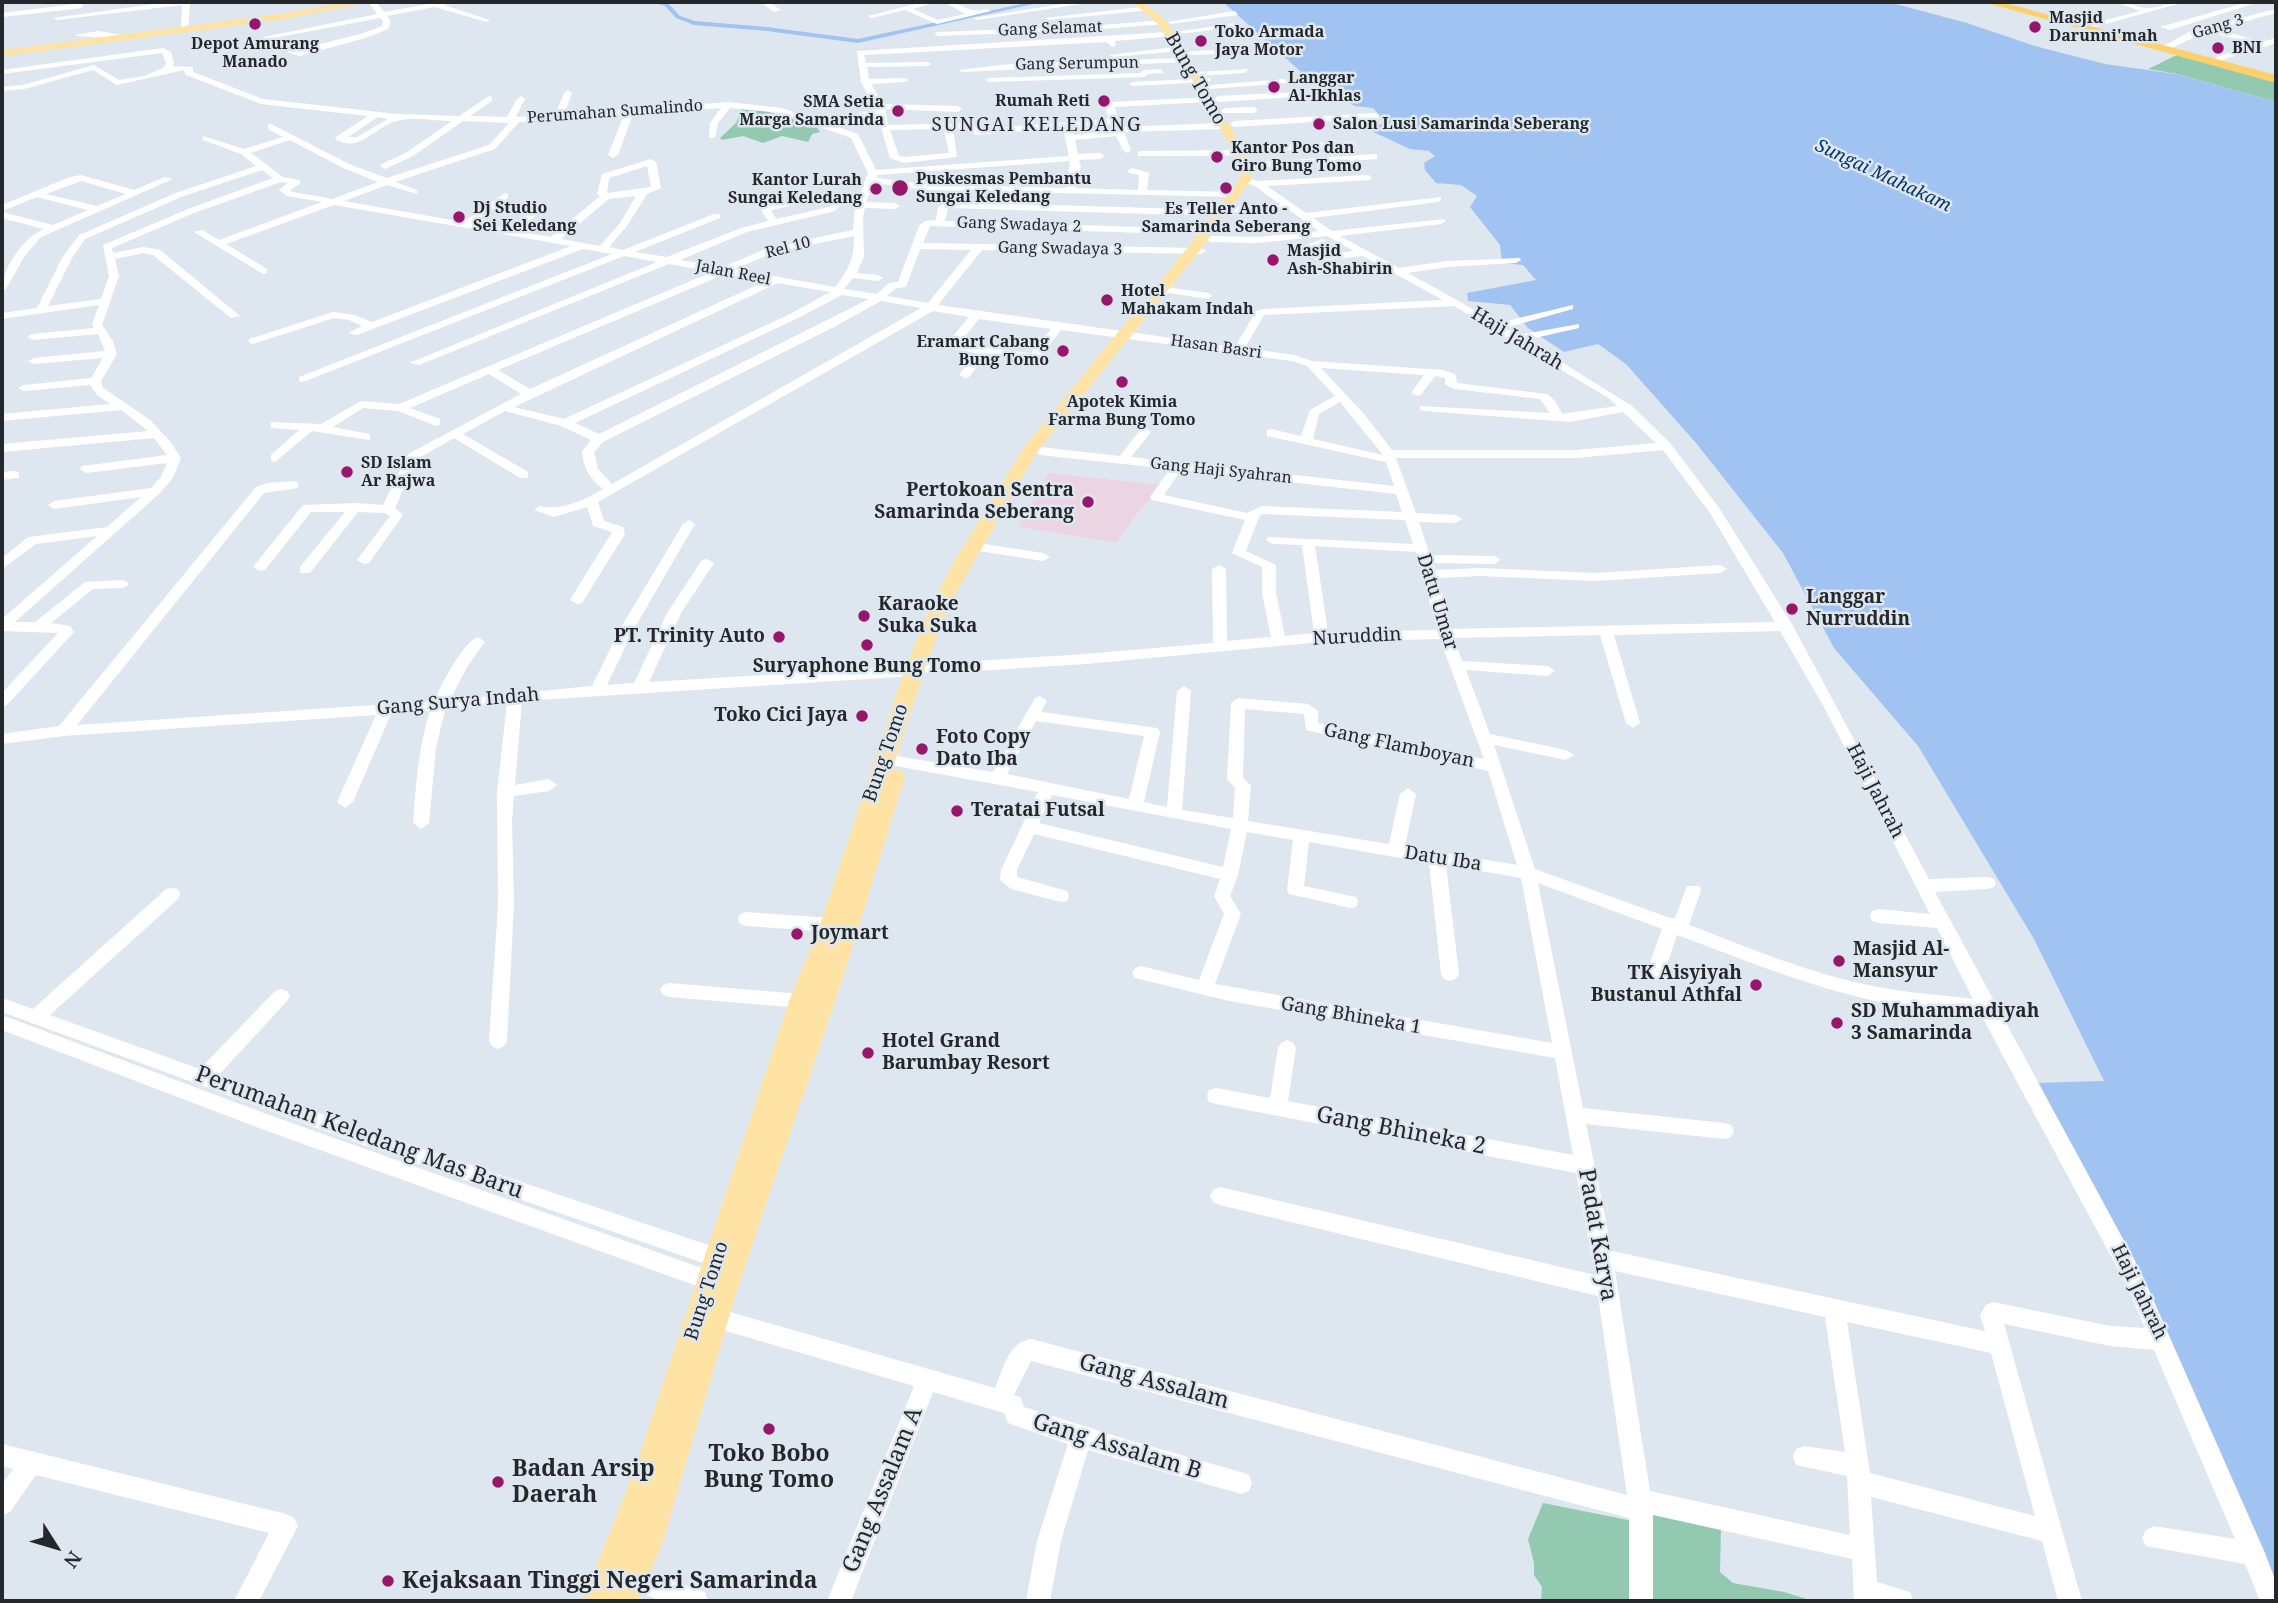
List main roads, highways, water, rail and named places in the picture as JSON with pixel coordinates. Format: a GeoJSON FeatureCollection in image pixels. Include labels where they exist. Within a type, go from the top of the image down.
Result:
{"type":"FeatureCollection","features":[{"type":"Feature","properties":{"kind":"highway"},"geometry":{"type":"LineString","coordinates":[[1989,2],[2146,42]]}},
{"type":"Feature","properties":{"kind":"highway"},"geometry":{"type":"LineString","coordinates":[[2006,2],[2276,77]]}},
{"type":"Feature","properties":{"kind":"highway"},"geometry":{"type":"LineString","coordinates":[[2165,48],[2218,59],[2276,77]]}},
{"type":"Feature","properties":{"kind":"main road"},"geometry":{"type":"LineString","coordinates":[[2,51],[185,28],[302,6],[346,2]]}},
{"type":"Feature","properties":{"kind":"main road"},"geometry":{"type":"LineString","coordinates":[[2,51],[96,42],[366,2]]}},
{"type":"Feature","properties":{"kind":"main road","name":"Bung Tomo"},"geometry":{"type":"LineString","coordinates":[[813,989],[921,670],[977,546],[1030,450],[1203,243],[1251,175],[1243,151],[1171,33],[1159,7],[1145,4]]}},
{"type":"Feature","properties":{"kind":"main road","name":"Bung Tomo"},"geometry":{"type":"LineString","coordinates":[[1171,33],[1187,56]]}},
{"type":"Feature","properties":{"kind":"main road","name":"Bung Tomo"},"geometry":{"type":"LineString","coordinates":[[1204,85],[1225,111],[1229,126]]}},
{"type":"Feature","properties":{"kind":"main road","name":"Bung Tomo"},"geometry":{"type":"LineString","coordinates":[[1011,486],[1040,452],[1127,335]]}},
{"type":"Feature","properties":{"kind":"main road","name":"Bung Tomo"},"geometry":{"type":"LineString","coordinates":[[598,1601],[621,1583],[669,1473],[707,1315],[795,1054],[831,925],[874,813]]}},
{"type":"Feature","properties":{"kind":"water","name":"Sungai Mahakam"},"geometry":{"type":"Polygon","coordinates":[[[1223,2],[1888,2],[1967,23],[2035,46],[2105,64],[2176,74],[2276,102],[2276,1592],[2236,1502],[2034,1083],[2104,1081],[2034,939],[1918,746],[1834,648],[1783,553],[1696,443],[1626,364],[1598,344],[1564,352],[1528,328],[1510,305],[1468,301],[1467,293],[1536,280],[1523,265],[1502,263],[1500,245],[1470,207],[1477,196],[1461,185],[1436,183],[1425,170],[1424,163],[1435,156],[1429,151],[1410,149],[1369,130],[1386,122],[1373,108],[1355,106],[1318,87],[1223,2]]]}},
{"type":"Feature","properties":{"kind":"waterway"},"geometry":{"type":"LineString","coordinates":[[654,2],[667,5],[678,17],[694,23],[858,41],[1039,2]]}},
{"type":"Feature","properties":{"kind":"place","name":"Depot Amurang Manado"},"geometry":{"type":"Point","coordinates":[255,24]}},
{"type":"Feature","properties":{"kind":"place","name":"Masjid Darunni'mah"},"geometry":{"type":"Point","coordinates":[2035,27]}},
{"type":"Feature","properties":{"kind":"place","name":"Toko Armada Jaya Motor"},"geometry":{"type":"Point","coordinates":[1201,41]}},
{"type":"Feature","properties":{"kind":"place","name":"BNI"},"geometry":{"type":"Point","coordinates":[2218,48]}},
{"type":"Feature","properties":{"kind":"place","name":"Langgar Al-Ikhlas"},"geometry":{"type":"Point","coordinates":[1274,87]}},
{"type":"Feature","properties":{"kind":"place","name":"Rumah Reti"},"geometry":{"type":"Point","coordinates":[1104,101]}},
{"type":"Feature","properties":{"kind":"place","name":"SMA Setia Marga Samarinda"},"geometry":{"type":"Point","coordinates":[898,111]}},
{"type":"Feature","properties":{"kind":"place","name":"Salon Lusi Samarinda Seberang"},"geometry":{"type":"Point","coordinates":[1319,124]}},
{"type":"Feature","properties":{"kind":"place","name":"Kantor Pos dan Giro Bung Tomo"},"geometry":{"type":"Point","coordinates":[1217,157]}},
{"type":"Feature","properties":{"kind":"place","name":"Puskesmas Pembantu Sungai Keledang"},"geometry":{"type":"Point","coordinates":[900,188]}},
{"type":"Feature","properties":{"kind":"place","name":"Es Teller Anto - Samarinda Seberang"},"geometry":{"type":"Point","coordinates":[1226,188]}},
{"type":"Feature","properties":{"kind":"place","name":"Kantor Lurah Sungai Keledang"},"geometry":{"type":"Point","coordinates":[876,189]}},
{"type":"Feature","properties":{"kind":"place","name":"Dj Studio Sei Keledang"},"geometry":{"type":"Point","coordinates":[459,217]}},
{"type":"Feature","properties":{"kind":"place","name":"Masjid Ash-Shabirin"},"geometry":{"type":"Point","coordinates":[1273,260]}},
{"type":"Feature","properties":{"kind":"place","name":"Hotel Mahakam Indah"},"geometry":{"type":"Point","coordinates":[1107,300]}},
{"type":"Feature","properties":{"kind":"place","name":"Eramart Cabang Bung Tomo"},"geometry":{"type":"Point","coordinates":[1063,351]}},
{"type":"Feature","properties":{"kind":"place","name":"Apotek Kimia Farma Bung Tomo"},"geometry":{"type":"Point","coordinates":[1122,382]}},
{"type":"Feature","properties":{"kind":"place","name":"SD Islam Ar Rajwa"},"geometry":{"type":"Point","coordinates":[347,472]}},
{"type":"Feature","properties":{"kind":"place","name":"Pertokoan Sentra Samarinda Seberang"},"geometry":{"type":"Point","coordinates":[1088,502]}},
{"type":"Feature","properties":{"kind":"place","name":"Langgar Nurruddin"},"geometry":{"type":"Point","coordinates":[1792,609]}},
{"type":"Feature","properties":{"kind":"place","name":"Karaoke Suka Suka"},"geometry":{"type":"Point","coordinates":[864,616]}},
{"type":"Feature","properties":{"kind":"place","name":"PT. Trinity Auto"},"geometry":{"type":"Point","coordinates":[779,637]}},
{"type":"Feature","properties":{"kind":"place","name":"Suryaphone Bung Tomo"},"geometry":{"type":"Point","coordinates":[867,645]}},
{"type":"Feature","properties":{"kind":"place","name":"Toko Cici Jaya"},"geometry":{"type":"Point","coordinates":[862,716]}},
{"type":"Feature","properties":{"kind":"place","name":"Foto Copy Dato Iba"},"geometry":{"type":"Point","coordinates":[922,749]}},
{"type":"Feature","properties":{"kind":"place","name":"Teratai Futsal"},"geometry":{"type":"Point","coordinates":[957,811]}},
{"type":"Feature","properties":{"kind":"place","name":"Joymart"},"geometry":{"type":"Point","coordinates":[797,934]}},
{"type":"Feature","properties":{"kind":"place","name":"Masjid Al- Mansyur"},"geometry":{"type":"Point","coordinates":[1839,961]}},
{"type":"Feature","properties":{"kind":"place","name":"TK Aisyiyah Bustanul Athfal"},"geometry":{"type":"Point","coordinates":[1756,985]}},
{"type":"Feature","properties":{"kind":"place","name":"SD Muhammadiyah 3 Samarinda"},"geometry":{"type":"Point","coordinates":[1837,1023]}},
{"type":"Feature","properties":{"kind":"place","name":"Hotel Grand Barumbay Resort"},"geometry":{"type":"Point","coordinates":[868,1053]}},
{"type":"Feature","properties":{"kind":"place","name":"Toko Bobo Bung Tomo"},"geometry":{"type":"Point","coordinates":[769,1429]}},
{"type":"Feature","properties":{"kind":"place","name":"Badan Arsip Daerah"},"geometry":{"type":"Point","coordinates":[498,1482]}},
{"type":"Feature","properties":{"kind":"place","name":"Kejaksaan Tinggi Negeri Samarinda"},"geometry":{"type":"Point","coordinates":[388,1581]}},
{"type":"Feature","properties":{"kind":"district","name":"SUNGAI KELEDANG"},"geometry":{"type":"Point","coordinates":[1037,126]}}]}
